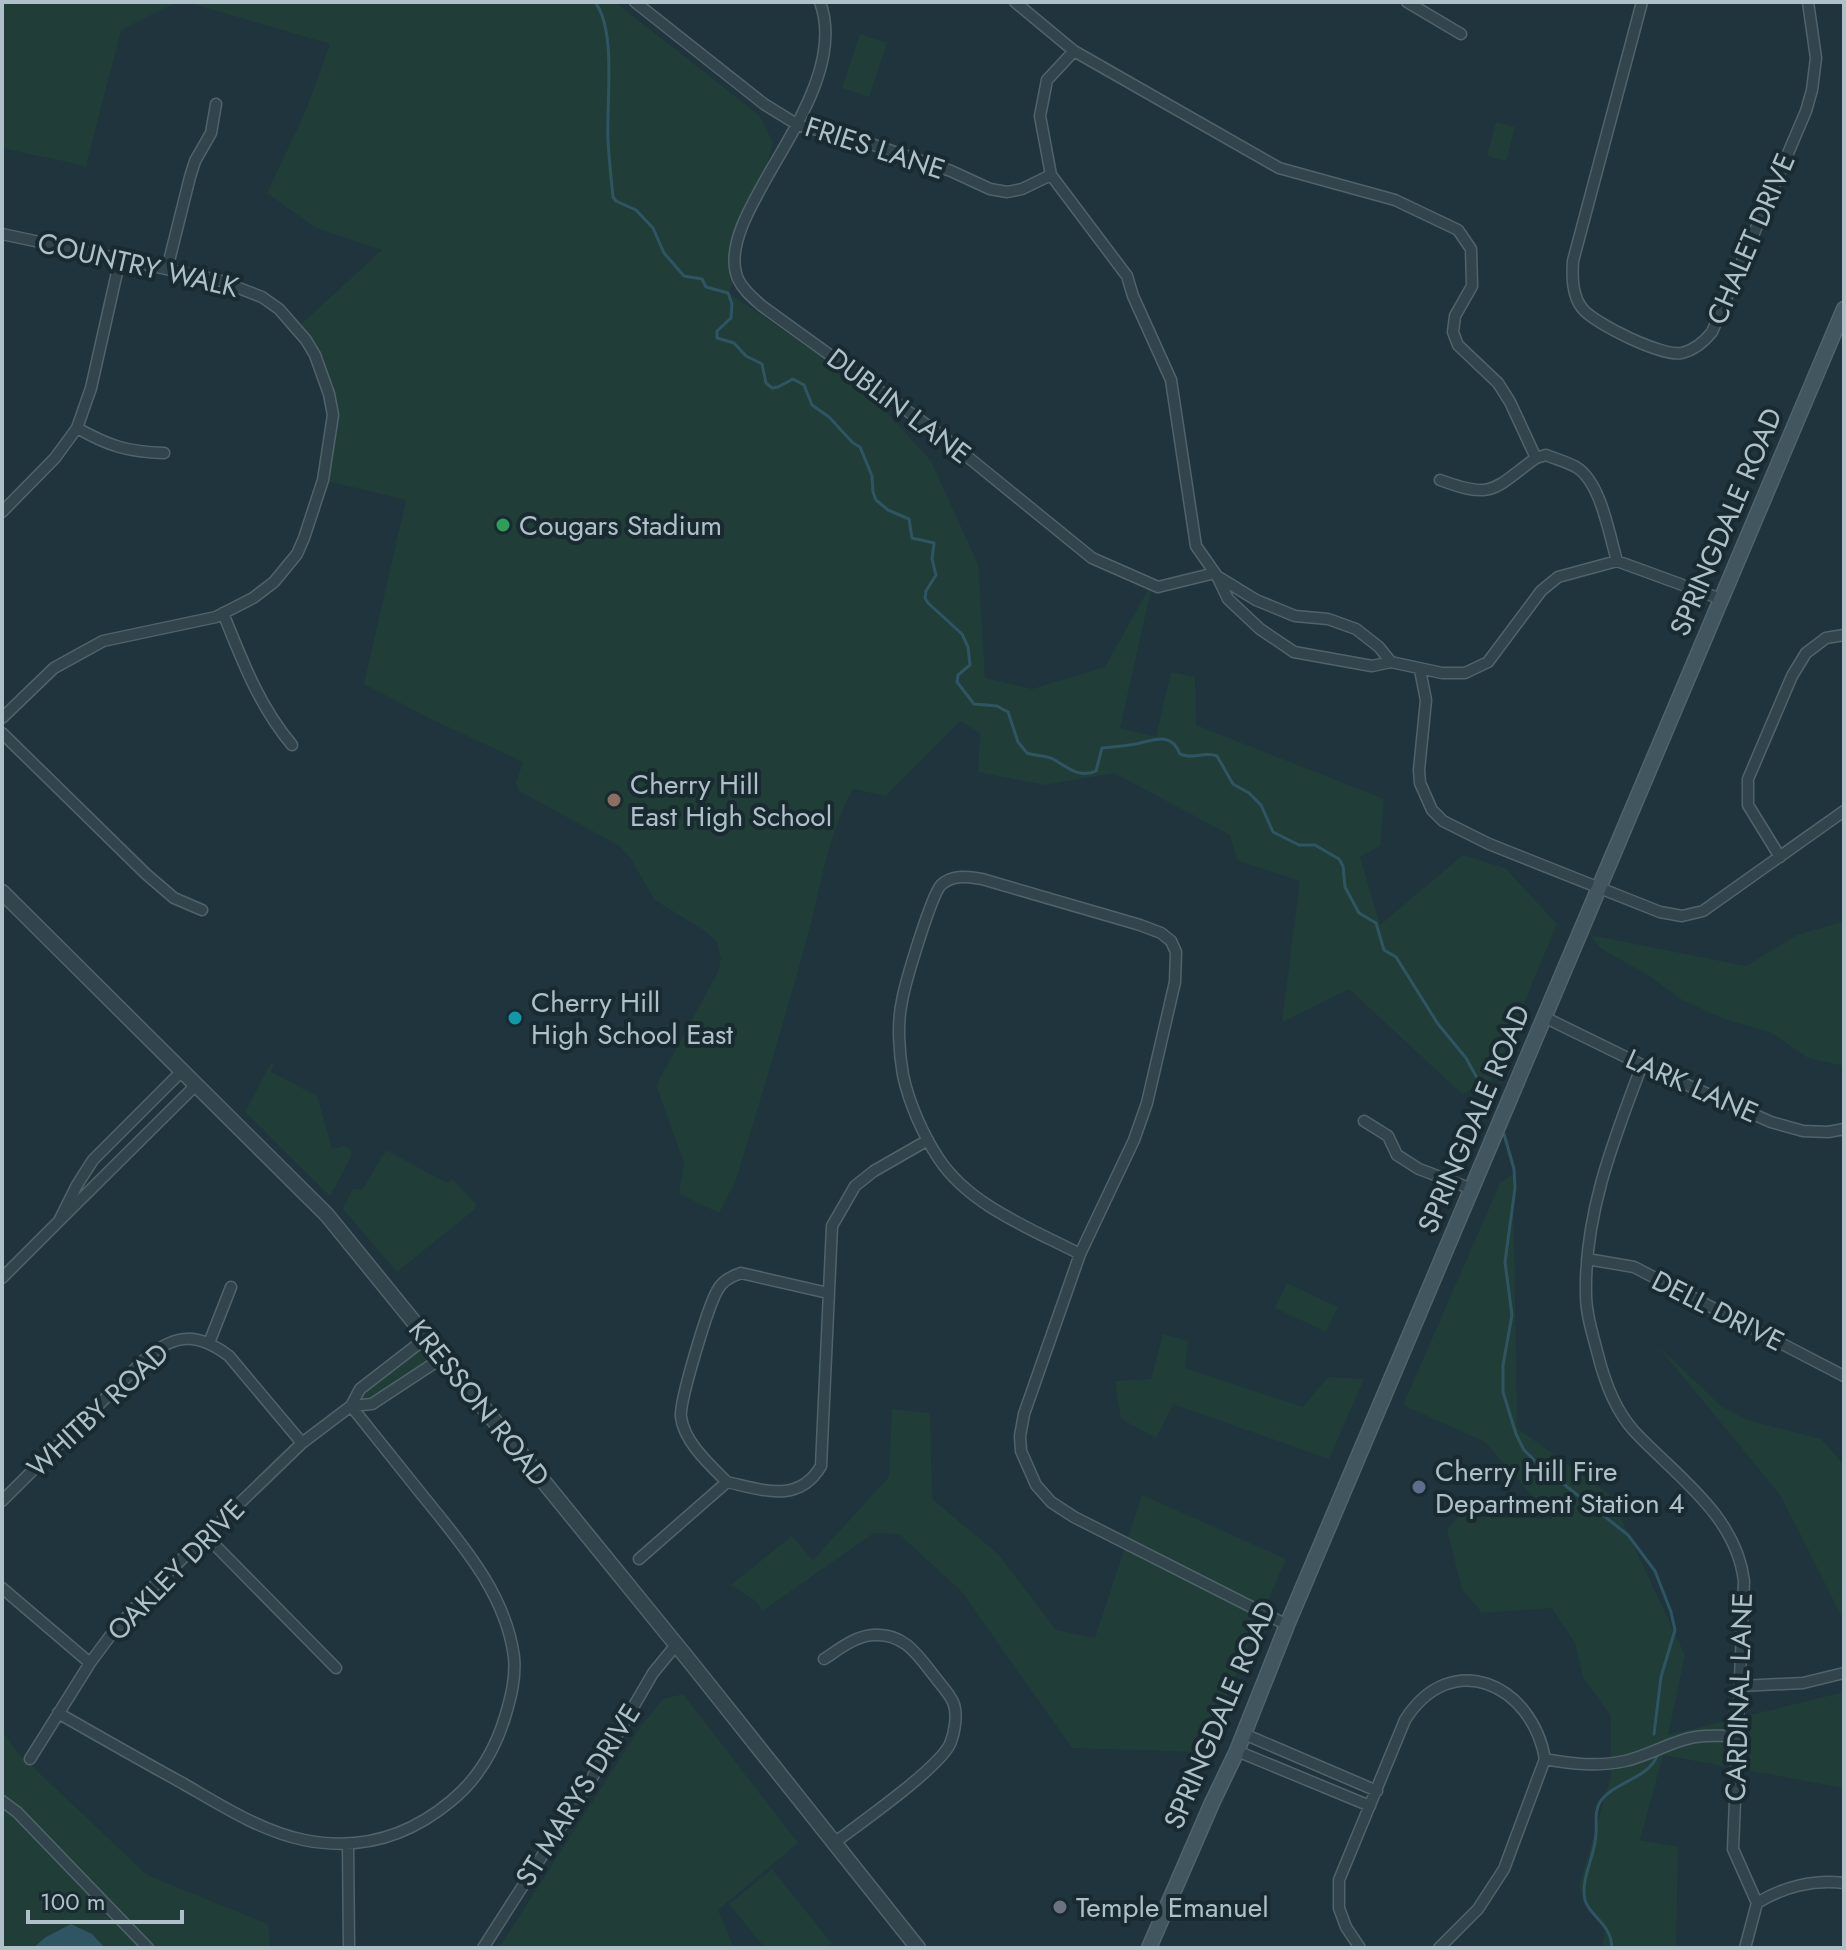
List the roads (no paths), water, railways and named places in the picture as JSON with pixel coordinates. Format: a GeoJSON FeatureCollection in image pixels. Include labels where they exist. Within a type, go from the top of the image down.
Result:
{"type":"FeatureCollection","features":[{"type":"Feature","properties":{"kind":"main road","name":"SPRINGDALE ROAD"},"geometry":{"type":"LineString","coordinates":[[1149,1948],[1237,1751],[1287,1625],[1844,309]]}},
{"type":"Feature","properties":{"kind":"street","name":"FRIES LANE"},"geometry":{"type":"LineString","coordinates":[[635,2],[764,104],[798,125],[868,143],[951,171],[990,189],[1007,192],[1022,189],[1051,175]]}},
{"type":"Feature","properties":{"kind":"street","name":"DUBLIN LANE"},"geometry":{"type":"LineString","coordinates":[[820,2],[827,23],[825,47],[812,95],[763,183],[735,250],[737,277],[744,290],[942,436],[1092,558],[1158,587],[1216,574]]}},
{"type":"Feature","properties":{"kind":"street"},"geometry":{"type":"LineString","coordinates":[[1015,2],[1074,51],[1279,168],[1395,200],[1458,230],[1471,249],[1472,286],[1455,316],[1453,332],[1458,345],[1498,383],[1536,458]]}},
{"type":"Feature","properties":{"kind":"street"},"geometry":{"type":"LineString","coordinates":[[1407,2],[1461,34]]}},
{"type":"Feature","properties":{"kind":"street","name":"CHALET DRIVE"},"geometry":{"type":"LineString","coordinates":[[1642,2],[1573,261],[1572,277],[1577,299],[1595,320],[1657,350],[1673,354],[1684,353],[1704,342],[1712,332],[1806,111],[1816,58],[1808,2]]}},
{"type":"Feature","properties":{"kind":"street"},"geometry":{"type":"LineString","coordinates":[[1074,51],[1047,80],[1040,116],[1051,175],[1127,276],[1171,380],[1196,546],[1216,574],[1228,599],[1260,629],[1294,652],[1372,666],[1391,662],[1442,673],[1475,670],[1488,662],[1541,591],[1558,577],[1617,561],[1721,599]]}},
{"type":"Feature","properties":{"kind":"street"},"geometry":{"type":"LineString","coordinates":[[167,269],[190,177],[211,133],[216,104]]}},
{"type":"Feature","properties":{"kind":"street","name":"COUNTRY WALK"},"geometry":{"type":"LineString","coordinates":[[2,234],[242,288],[279,309],[297,328],[315,355],[333,415],[323,480],[297,554],[274,582],[253,598],[223,613],[179,626],[103,641],[54,668],[2,718]]}},
{"type":"Feature","properties":{"kind":"street"},"geometry":{"type":"LineString","coordinates":[[2,512],[55,458],[77,428],[91,388],[120,259]]}},
{"type":"Feature","properties":{"kind":"street"},"geometry":{"type":"LineString","coordinates":[[77,428],[98,440],[132,452],[164,453]]}},
{"type":"Feature","properties":{"kind":"street"},"geometry":{"type":"LineString","coordinates":[[1440,480],[1470,491],[1485,492],[1536,458],[1546,455],[1563,461],[1578,468],[1590,481],[1604,513],[1617,561]]}},
{"type":"Feature","properties":{"kind":"street"},"geometry":{"type":"LineString","coordinates":[[1216,574],[1256,600],[1295,616],[1328,619],[1356,629],[1379,647],[1391,662]]}},
{"type":"Feature","properties":{"kind":"street"},"geometry":{"type":"LineString","coordinates":[[223,613],[252,683],[273,723],[292,745]]}},
{"type":"Feature","properties":{"kind":"street"},"geometry":{"type":"LineString","coordinates":[[1780,857],[1748,805],[1748,779],[1792,676],[1806,653],[1826,638],[1844,635]]}},
{"type":"Feature","properties":{"kind":"street"},"geometry":{"type":"LineString","coordinates":[[1420,670],[1426,700],[1420,783],[1432,810],[1443,821],[1489,844],[1660,912],[1682,916],[1703,911],[1844,811]]}},
{"type":"Feature","properties":{"kind":"street"},"geometry":{"type":"LineString","coordinates":[[2,733],[146,874],[174,898],[202,910]]}},
{"type":"Feature","properties":{"kind":"street"},"geometry":{"type":"LineString","coordinates":[[1080,1254],[998,1211],[961,1185],[940,1161],[911,1102],[903,1073],[901,1002],[936,893],[942,885],[962,876],[982,879],[1140,925],[1161,933],[1171,941],[1176,952],[1176,973],[1147,1103],[1134,1140],[1080,1254],[1024,1414],[1021,1451],[1036,1485],[1051,1502],[1074,1517],[1287,1625]]}},
{"type":"Feature","properties":{"kind":"street","name":"KRESSON ROAD"},"geometry":{"type":"LineString","coordinates":[[2,892],[327,1215],[918,1948]]}},
{"type":"Feature","properties":{"kind":"street","name":"LARK LANE"},"geometry":{"type":"LineString","coordinates":[[1546,1018],[1771,1122],[1803,1131],[1844,1129]]}},
{"type":"Feature","properties":{"kind":"street","name":"CARDINAL LANE"},"geometry":{"type":"LineString","coordinates":[[1642,1065],[1599,1185],[1587,1259],[1589,1320],[1604,1378],[1615,1404],[1633,1430],[1696,1490],[1729,1536],[1742,1566],[1744,1581],[1733,1849],[1757,1903]]}},
{"type":"Feature","properties":{"kind":"street"},"geometry":{"type":"LineString","coordinates":[[59,1221],[93,1160],[181,1072]]}},
{"type":"Feature","properties":{"kind":"street"},"geometry":{"type":"LineString","coordinates":[[2,1278],[195,1086]]}},
{"type":"Feature","properties":{"kind":"street"},"geometry":{"type":"LineString","coordinates":[[1364,1121],[1388,1136],[1397,1155],[1419,1169],[1472,1189]]}},
{"type":"Feature","properties":{"kind":"street"},"geometry":{"type":"LineString","coordinates":[[828,1293],[741,1273],[717,1291],[683,1394],[680,1415],[691,1441],[727,1482],[789,1492],[804,1487],[814,1479],[821,1466],[832,1226],[855,1186],[874,1171],[928,1140]]}},
{"type":"Feature","properties":{"kind":"street","name":"DELL DRIVE"},"geometry":{"type":"LineString","coordinates":[[1587,1259],[1634,1267],[1844,1376]]}},
{"type":"Feature","properties":{"kind":"street"},"geometry":{"type":"LineString","coordinates":[[209,1343],[231,1287]]}},
{"type":"Feature","properties":{"kind":"street"},"geometry":{"type":"LineString","coordinates":[[351,1406],[360,1389],[426,1338]]}},
{"type":"Feature","properties":{"kind":"street","name":"WHITBY ROAD"},"geometry":{"type":"LineString","coordinates":[[2,1501],[147,1357],[165,1342],[177,1339],[198,1339],[229,1356],[302,1443]]}},
{"type":"Feature","properties":{"kind":"street"},"geometry":{"type":"LineString","coordinates":[[351,1406],[372,1404],[442,1358]]}},
{"type":"Feature","properties":{"kind":"street"},"geometry":{"type":"LineString","coordinates":[[58,1713],[223,1807],[279,1834],[308,1840],[348,1844],[411,1829],[464,1790],[489,1758],[501,1730],[514,1677],[506,1626],[480,1571],[459,1540],[351,1406]]}},
{"type":"Feature","properties":{"kind":"street","name":"OAKLEY DRIVE"},"geometry":{"type":"LineString","coordinates":[[30,1759],[90,1663],[155,1585],[302,1443],[351,1406]]}},
{"type":"Feature","properties":{"kind":"street"},"geometry":{"type":"LineString","coordinates":[[639,1559],[727,1482]]}},
{"type":"Feature","properties":{"kind":"street"},"geometry":{"type":"LineString","coordinates":[[207,1537],[336,1668]]}},
{"type":"Feature","properties":{"kind":"street"},"geometry":{"type":"LineString","coordinates":[[2,1588],[90,1663]]}},
{"type":"Feature","properties":{"kind":"street"},"geometry":{"type":"LineString","coordinates":[[824,1659],[861,1637],[888,1635],[900,1639],[912,1648],[947,1692],[956,1712],[953,1734],[941,1757],[834,1843]]}},
{"type":"Feature","properties":{"kind":"street","name":"ST MARYS DRIVE"},"geometry":{"type":"LineString","coordinates":[[483,1948],[592,1778],[653,1673],[676,1645]]}},
{"type":"Feature","properties":{"kind":"street"},"geometry":{"type":"LineString","coordinates":[[1740,1686],[1803,1683],[1844,1673]]}},
{"type":"Feature","properties":{"kind":"street"},"geometry":{"type":"LineString","coordinates":[[1360,1948],[1346,1927],[1337,1894],[1349,1853],[1414,1705],[1428,1693],[1453,1681],[1466,1680],[1501,1688],[1509,1694],[1534,1726],[1545,1759],[1504,1869],[1478,1909],[1439,1948]]}},
{"type":"Feature","properties":{"kind":"street"},"geometry":{"type":"LineString","coordinates":[[1244,1734],[1377,1791]]}},
{"type":"Feature","properties":{"kind":"street"},"geometry":{"type":"LineString","coordinates":[[1545,1759],[1579,1766],[1610,1764],[1627,1761],[1685,1739],[1705,1735],[1738,1736]]}},
{"type":"Feature","properties":{"kind":"street"},"geometry":{"type":"LineString","coordinates":[[1237,1751],[1370,1806]]}},
{"type":"Feature","properties":{"kind":"street"},"geometry":{"type":"LineString","coordinates":[[2,1801],[17,1812],[148,1948]]}},
{"type":"Feature","properties":{"kind":"street"},"geometry":{"type":"LineString","coordinates":[[348,1844],[349,1946]]}},
{"type":"Feature","properties":{"kind":"street"},"geometry":{"type":"LineString","coordinates":[[1745,1948],[1757,1903],[1769,1895],[1820,1880],[1844,1883]]}},
{"type":"Feature","properties":{"kind":"water"},"geometry":{"type":"Polygon","coordinates":[[[71,1924],[92,1934],[105,1948],[33,1948],[46,1937],[71,1924]]]}},
{"type":"Feature","properties":{"kind":"waterway"},"geometry":{"type":"LineString","coordinates":[[595,2],[602,15],[608,49],[608,140],[613,197],[636,210],[653,228],[664,253],[684,276],[702,279],[706,287],[728,293],[732,304],[731,318],[717,331],[717,338],[734,343],[746,356],[762,364],[766,383],[772,388],[793,379],[804,385],[812,405],[860,447],[872,476],[876,500],[888,510],[909,519],[912,538],[934,543],[932,559],[936,575],[925,598],[962,634],[968,647],[970,665],[958,675],[957,682],[974,704],[997,706],[1008,712],[1018,742],[1027,753],[1050,758],[1079,773],[1096,771],[1102,748],[1155,739],[1172,742],[1185,756],[1217,756],[1233,784],[1261,805],[1273,832],[1299,845],[1315,845],[1339,859],[1343,866],[1345,887],[1359,913],[1376,923],[1384,950],[1396,957],[1438,1024],[1466,1058],[1487,1096]]}},
{"type":"Feature","properties":{"kind":"waterway"},"geometry":{"type":"LineString","coordinates":[[1504,1134],[1514,1169],[1515,1188],[1505,1262],[1512,1315],[1503,1365],[1503,1392],[1524,1450],[1628,1535],[1655,1571],[1675,1630],[1661,1677],[1654,1734]]}},
{"type":"Feature","properties":{"kind":"waterway"},"geometry":{"type":"LineString","coordinates":[[1612,1948],[1608,1932],[1588,1906],[1584,1892],[1595,1841],[1597,1810],[1606,1795],[1646,1770],[1657,1756]]}},
{"type":"Feature","properties":{"kind":"place","name":"Cougars Stadium"},"geometry":{"type":"Point","coordinates":[503,525]}},
{"type":"Feature","properties":{"kind":"place","name":"Cherry Hill East High School"},"geometry":{"type":"Point","coordinates":[614,800]}},
{"type":"Feature","properties":{"kind":"place","name":"Cherry Hill High School East"},"geometry":{"type":"Point","coordinates":[515,1018]}},
{"type":"Feature","properties":{"kind":"place","name":"Cherry Hill Fire Department Station 4"},"geometry":{"type":"Point","coordinates":[1419,1487]}},
{"type":"Feature","properties":{"kind":"place","name":"Temple Emanuel"},"geometry":{"type":"Point","coordinates":[1060,1907]}}]}
